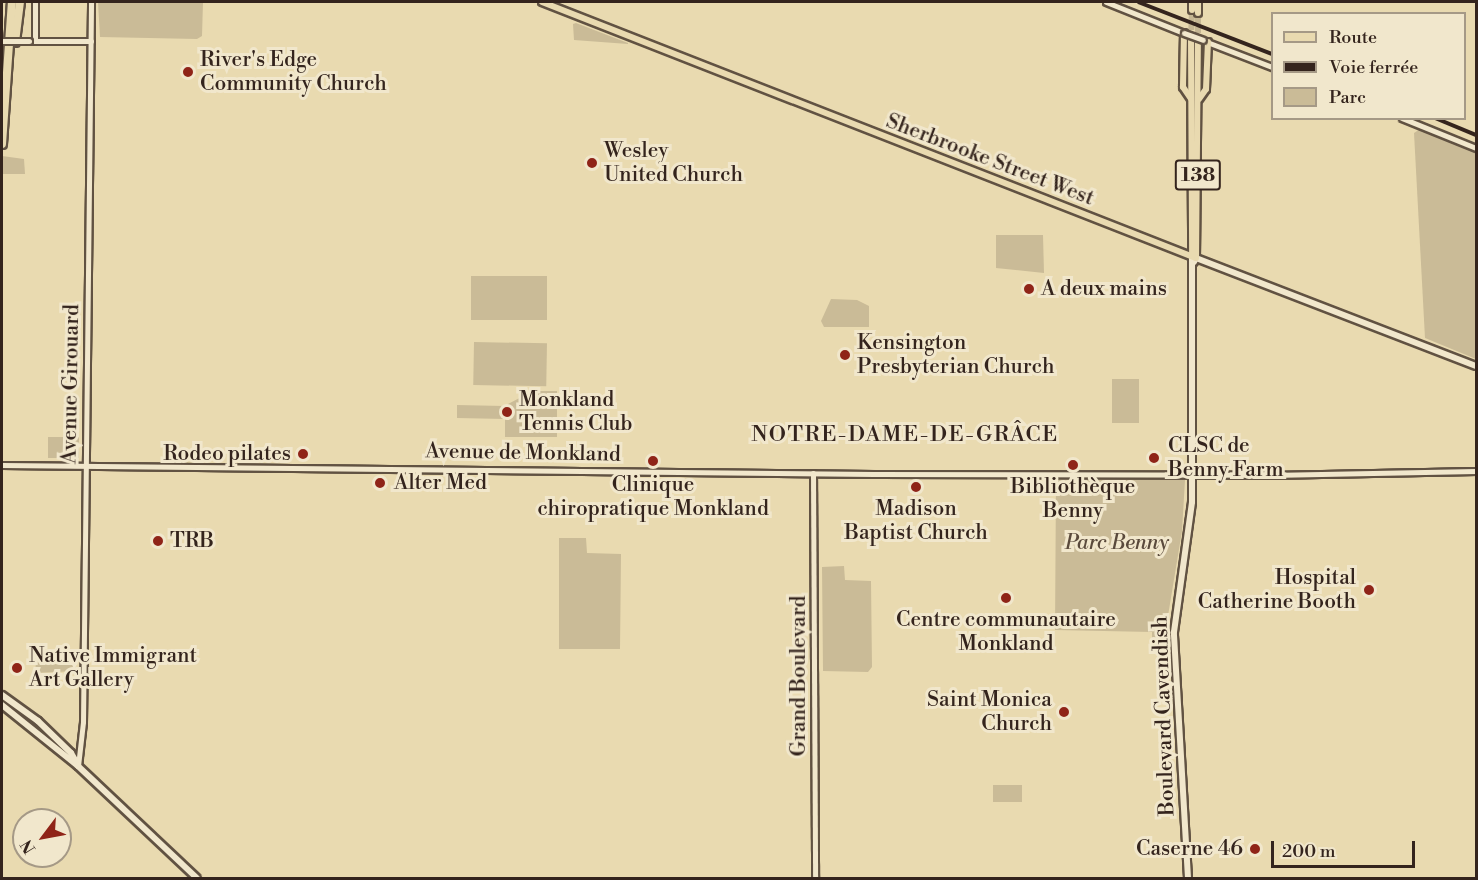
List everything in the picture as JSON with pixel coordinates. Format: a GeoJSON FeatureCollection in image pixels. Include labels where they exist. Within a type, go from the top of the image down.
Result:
{"type":"FeatureCollection","features":[{"type":"Feature","properties":{"kind":"highway"},"geometry":{"type":"LineString","coordinates":[[2,144],[12,2]]}},
{"type":"Feature","properties":{"kind":"highway"},"geometry":{"type":"LineString","coordinates":[[7,91],[20,2]]}},
{"type":"Feature","properties":{"kind":"main road","name":"Sherbrooke Street West"},"geometry":{"type":"LineString","coordinates":[[542,2],[1194,260],[1476,366]]}},
{"type":"Feature","properties":{"kind":"main road"},"geometry":{"type":"LineString","coordinates":[[1192,2],[1195,12],[1198,2]]}},
{"type":"Feature","properties":{"kind":"main road"},"geometry":{"type":"LineString","coordinates":[[1184,33],[1183,87],[1191,99]]}},
{"type":"Feature","properties":{"kind":"main road","name":"Boulevard Cavendish"},"geometry":{"type":"LineString","coordinates":[[1194,260],[1199,99],[1206,89],[1200,41]]}},
{"type":"Feature","properties":{"kind":"main road","name":"Boulevard Cavendish"},"geometry":{"type":"LineString","coordinates":[[1188,879],[1174,630],[1189,532],[1193,475],[1194,260],[1191,99],[1200,41]]}},
{"type":"Feature","properties":{"kind":"main road"},"geometry":{"type":"LineString","coordinates":[[2,695],[38,721],[71,753],[78,766]]}},
{"type":"Feature","properties":{"kind":"main road"},"geometry":{"type":"LineString","coordinates":[[2,705],[78,766],[197,879]]}},
{"type":"Feature","properties":{"kind":"street"},"geometry":{"type":"LineString","coordinates":[[32,41],[35,2]]}},
{"type":"Feature","properties":{"kind":"street","name":"Avenue Girouard"},"geometry":{"type":"LineString","coordinates":[[78,766],[83,722],[91,2]]}},
{"type":"Feature","properties":{"kind":"street"},"geometry":{"type":"LineString","coordinates":[[1106,2],[1200,41],[1271,67]]}},
{"type":"Feature","properties":{"kind":"street"},"geometry":{"type":"LineString","coordinates":[[2,41],[91,41]]}},
{"type":"Feature","properties":{"kind":"street"},"geometry":{"type":"LineString","coordinates":[[1407,120],[1476,148]]}},
{"type":"Feature","properties":{"kind":"street","name":"Avenue de Monkland"},"geometry":{"type":"LineString","coordinates":[[2,465],[1193,475],[1476,471]]}},
{"type":"Feature","properties":{"kind":"street","name":"Grand Boulevard"},"geometry":{"type":"LineString","coordinates":[[813,473],[815,879]]}},
{"type":"Feature","properties":{"kind":"green space"},"geometry":{"type":"Polygon","coordinates":[[[98,2],[203,2],[202,36],[197,39],[100,37],[98,2]]]}},
{"type":"Feature","properties":{"kind":"green space"},"geometry":{"type":"Polygon","coordinates":[[[576,23],[628,44],[574,40],[573,24],[576,23]]]}},
{"type":"Feature","properties":{"kind":"green space"},"geometry":{"type":"Polygon","coordinates":[[[1420,129],[1476,152],[1476,359],[1425,338],[1414,133],[1420,129]]]}},
{"type":"Feature","properties":{"kind":"green space"},"geometry":{"type":"Polygon","coordinates":[[[2,156],[24,159],[25,174],[2,174],[2,156]]]}},
{"type":"Feature","properties":{"kind":"green space"},"geometry":{"type":"Polygon","coordinates":[[[996,235],[1043,235],[1044,273],[996,268],[996,235]]]}},
{"type":"Feature","properties":{"kind":"green space"},"geometry":{"type":"Polygon","coordinates":[[[471,276],[547,276],[547,320],[471,320],[471,276]]]}},
{"type":"Feature","properties":{"kind":"green space"},"geometry":{"type":"Polygon","coordinates":[[[831,299],[857,300],[869,306],[869,327],[824,327],[821,321],[831,299]]]}},
{"type":"Feature","properties":{"kind":"green space"},"geometry":{"type":"Polygon","coordinates":[[[474,342],[547,343],[546,386],[473,385],[474,342]]]}},
{"type":"Feature","properties":{"kind":"green space"},"geometry":{"type":"Polygon","coordinates":[[[1112,379],[1139,379],[1139,423],[1112,423],[1112,379]]]}},
{"type":"Feature","properties":{"kind":"green space","name":"Monkland Tennis Club"},"geometry":{"type":"Polygon","coordinates":[[[533,391],[557,391],[557,437],[505,437],[505,419],[457,418],[457,405],[504,406],[533,391]]]}},
{"type":"Feature","properties":{"kind":"green space"},"geometry":{"type":"Polygon","coordinates":[[[48,437],[79,437],[79,458],[48,458],[48,437]]]}},
{"type":"Feature","properties":{"kind":"green space","name":"Parc Benny"},"geometry":{"type":"Polygon","coordinates":[[[1056,480],[1185,480],[1182,531],[1164,640],[1152,641],[1152,632],[1055,630],[1056,480]]]}},
{"type":"Feature","properties":{"kind":"green space"},"geometry":{"type":"Polygon","coordinates":[[[559,538],[586,538],[587,553],[621,554],[620,649],[559,649],[559,538]]]}},
{"type":"Feature","properties":{"kind":"green space"},"geometry":{"type":"Polygon","coordinates":[[[844,566],[845,580],[871,581],[872,667],[868,672],[823,671],[822,567],[844,566]]]}},
{"type":"Feature","properties":{"kind":"green space"},"geometry":{"type":"Polygon","coordinates":[[[37,652],[76,653],[76,671],[35,673],[37,652]]]}},
{"type":"Feature","properties":{"kind":"green space"},"geometry":{"type":"Polygon","coordinates":[[[993,785],[1022,785],[1022,802],[993,802],[993,785]]]}},
{"type":"Feature","properties":{"kind":"tunnel"},"geometry":{"type":"LineString","coordinates":[[1191,39],[1192,10]]}},
{"type":"Feature","properties":{"kind":"tunnel"},"geometry":{"type":"LineString","coordinates":[[1198,13],[1198,42]]}},
{"type":"Feature","properties":{"kind":"railway"},"geometry":{"type":"LineString","coordinates":[[1138,2],[1271,54]]}},
{"type":"Feature","properties":{"kind":"railway"},"geometry":{"type":"LineString","coordinates":[[1440,120],[1476,135]]}},
{"type":"Feature","properties":{"kind":"place","name":"River's Edge Community Church"},"geometry":{"type":"Point","coordinates":[188,72]}},
{"type":"Feature","properties":{"kind":"place","name":"Wesley United Church"},"geometry":{"type":"Point","coordinates":[592,163]}},
{"type":"Feature","properties":{"kind":"place","name":"A deux mains"},"geometry":{"type":"Point","coordinates":[1029,289]}},
{"type":"Feature","properties":{"kind":"place","name":"Kensington Presbyterian Church"},"geometry":{"type":"Point","coordinates":[845,355]}},
{"type":"Feature","properties":{"kind":"place","name":"Monkland Tennis Club"},"geometry":{"type":"Point","coordinates":[507,412]}},
{"type":"Feature","properties":{"kind":"place","name":"Rodeo pilates"},"geometry":{"type":"Point","coordinates":[303,454]}},
{"type":"Feature","properties":{"kind":"place","name":"CLSC de Benny Farm"},"geometry":{"type":"Point","coordinates":[1154,458]}},
{"type":"Feature","properties":{"kind":"place","name":"Clinique chiropratique Monkland"},"geometry":{"type":"Point","coordinates":[653,461]}},
{"type":"Feature","properties":{"kind":"place","name":"Bibliothèque Benny"},"geometry":{"type":"Point","coordinates":[1073,465]}},
{"type":"Feature","properties":{"kind":"place","name":"Alter Med"},"geometry":{"type":"Point","coordinates":[380,483]}},
{"type":"Feature","properties":{"kind":"place","name":"Madison Baptist Church"},"geometry":{"type":"Point","coordinates":[916,487]}},
{"type":"Feature","properties":{"kind":"place","name":"TRB"},"geometry":{"type":"Point","coordinates":[158,541]}},
{"type":"Feature","properties":{"kind":"place","name":"Hospital Catherine Booth"},"geometry":{"type":"Point","coordinates":[1369,590]}},
{"type":"Feature","properties":{"kind":"place","name":"Centre communautaire Monkland"},"geometry":{"type":"Point","coordinates":[1006,598]}},
{"type":"Feature","properties":{"kind":"place","name":"Native Immigrant Art Gallery"},"geometry":{"type":"Point","coordinates":[17,668]}},
{"type":"Feature","properties":{"kind":"place","name":"Saint Monica Church"},"geometry":{"type":"Point","coordinates":[1064,712]}},
{"type":"Feature","properties":{"kind":"place","name":"Caserne 46"},"geometry":{"type":"Point","coordinates":[1255,849]}},
{"type":"Feature","properties":{"kind":"district","name":"NOTRE-DAME-DE-GRÂCE"},"geometry":{"type":"Point","coordinates":[905,435]}}]}
